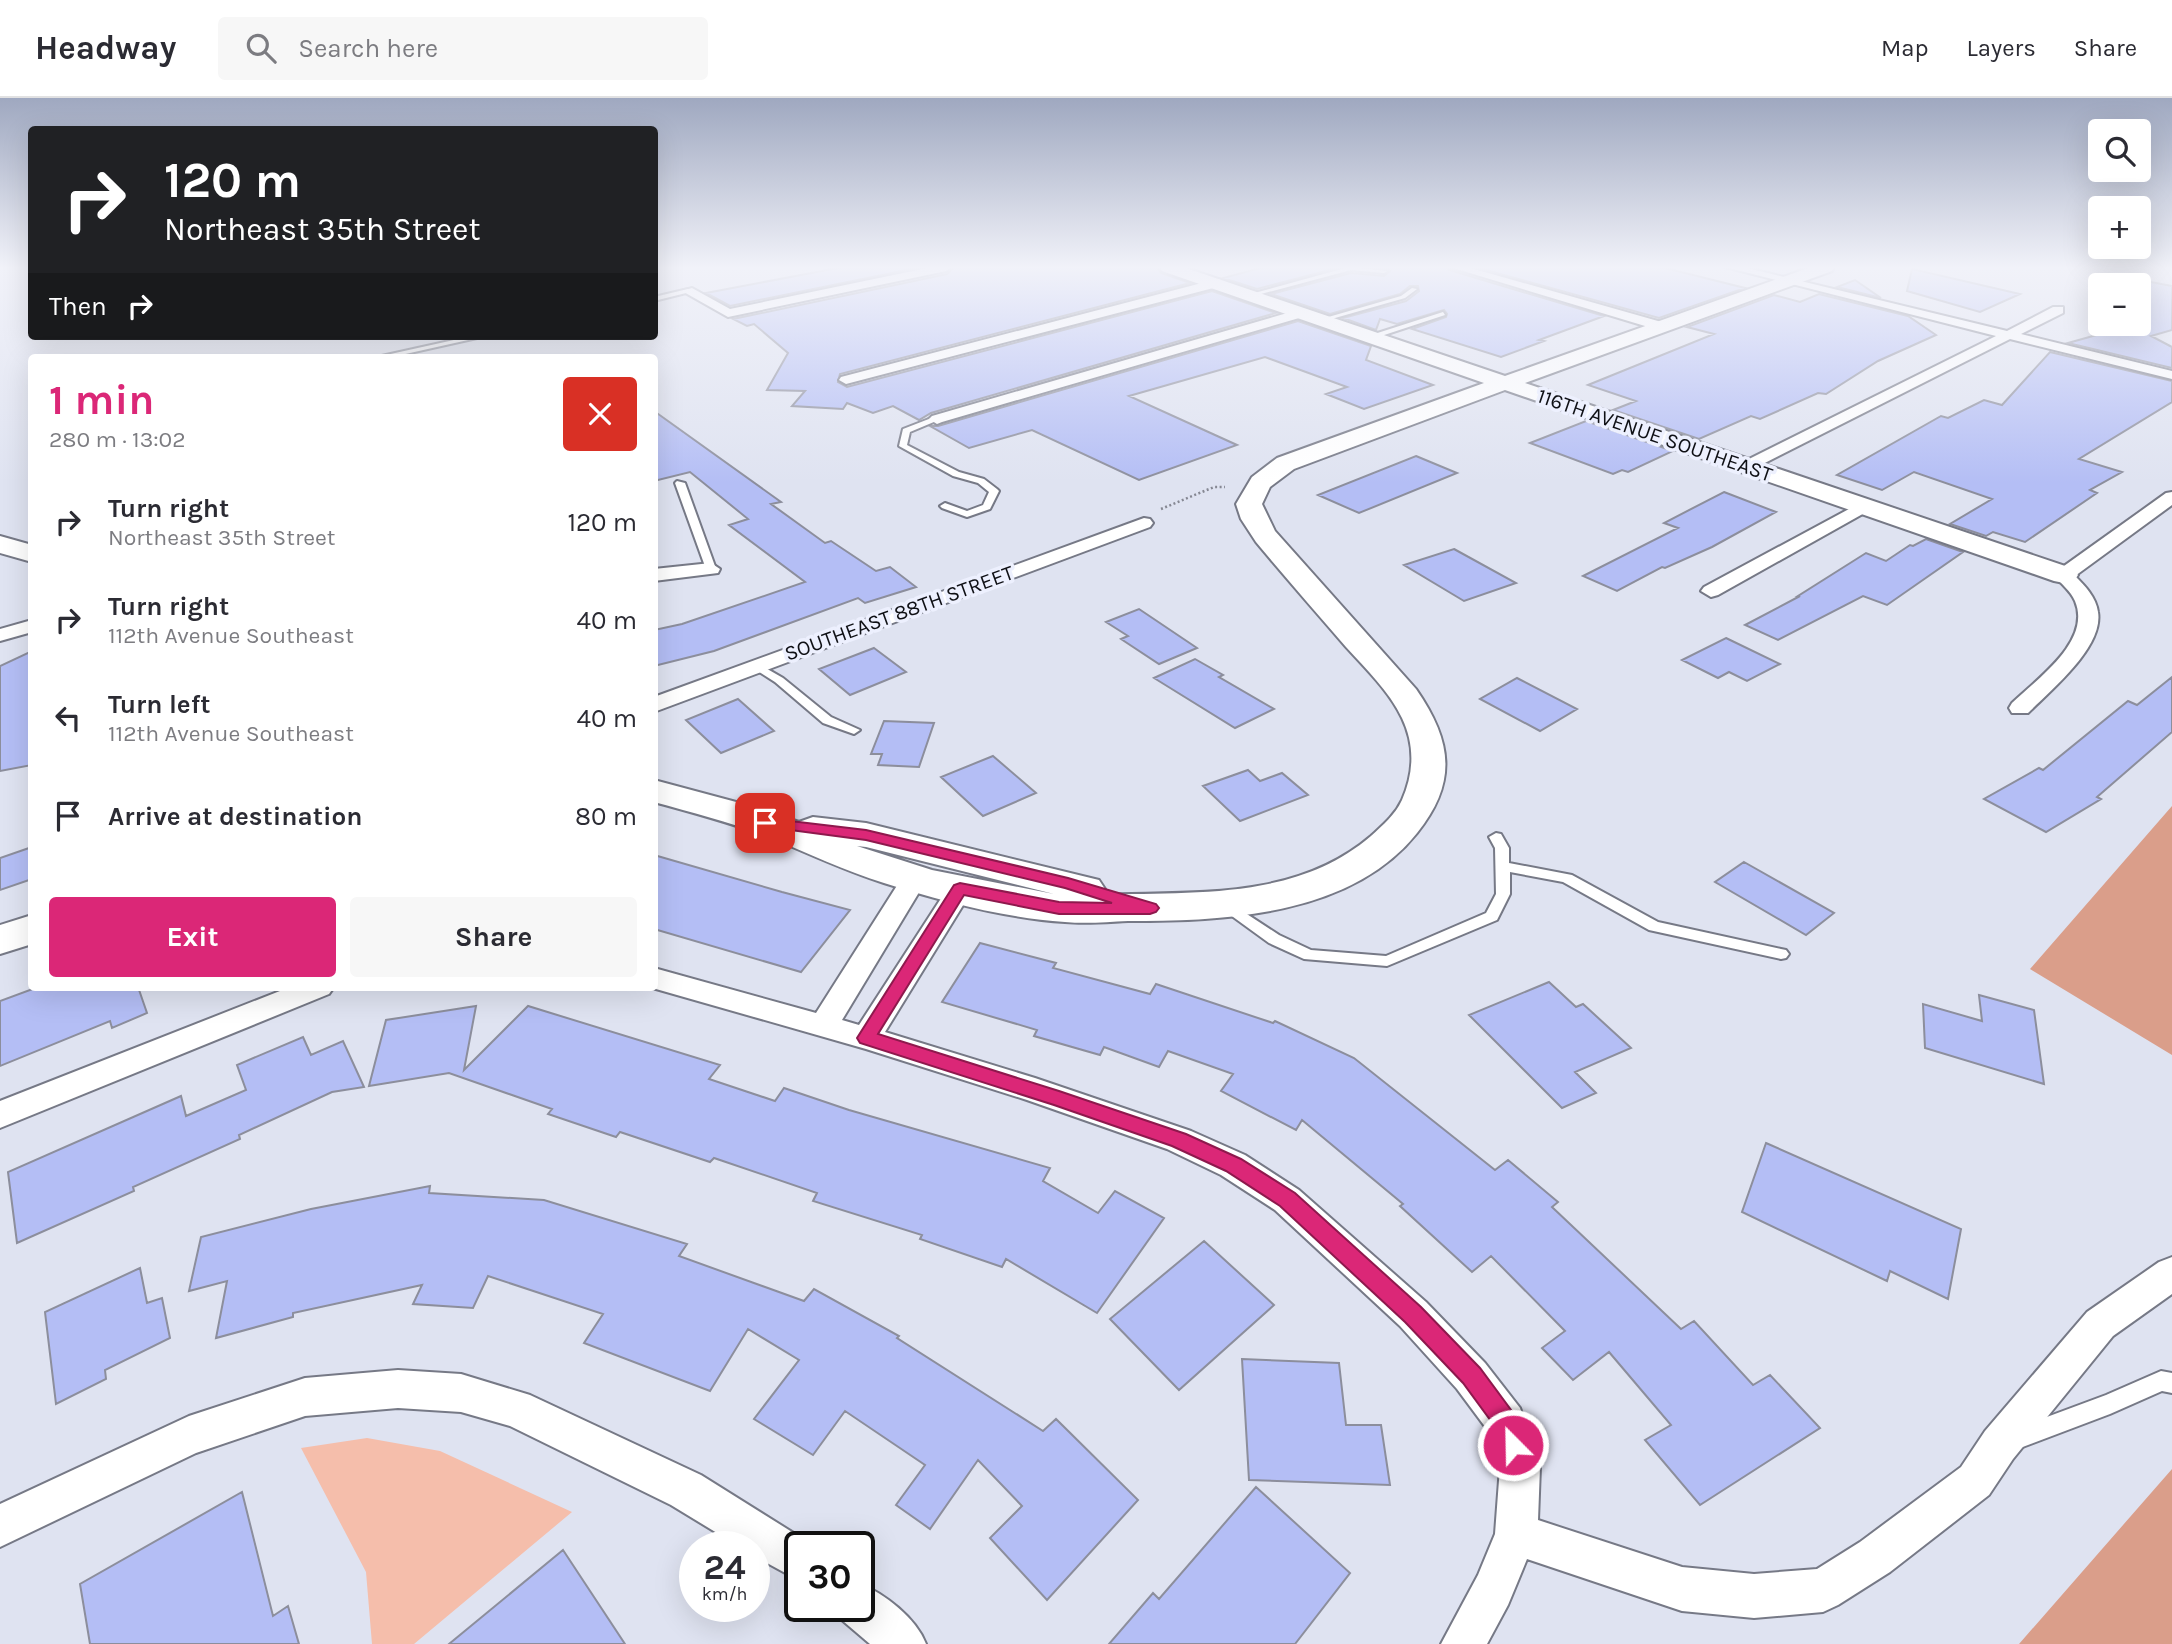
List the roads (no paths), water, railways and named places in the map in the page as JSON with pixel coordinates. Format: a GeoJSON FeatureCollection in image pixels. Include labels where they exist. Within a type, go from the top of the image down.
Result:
{"type":"FeatureCollection","features":[{"type":"Feature","properties":{"kind":"street"},"geometry":{"type":"LineString","coordinates":[[846,380],[1002,339]]}},
{"type":"Feature","properties":{"kind":"street"},"geometry":{"type":"LineString","coordinates":[[937,419],[1227,339]]}},
{"type":"Feature","properties":{"kind":"street","name":"116TH AVENUE SOUTHEAST"},"geometry":{"type":"LineString","coordinates":[[1375,339],[2064,575]]}},
{"type":"Feature","properties":{"kind":"street"},"geometry":{"type":"LineString","coordinates":[[658,792],[765,823],[844,857],[914,879],[1059,908],[1225,906],[1267,899],[1321,881],[1358,864],[1389,841],[1410,818],[1425,793],[1431,764],[1426,737],[1418,716],[1396,685],[1265,536],[1254,519],[1250,504],[1256,487],[1267,474],[1297,459],[1624,339]]}},
{"type":"Feature","properties":{"kind":"street"},"geometry":{"type":"LineString","coordinates":[[1747,467],[2002,339]]}},
{"type":"Feature","properties":{"kind":"street"},"geometry":{"type":"LineString","coordinates":[[2027,339],[2172,375]]}},
{"type":"Feature","properties":{"kind":"street"},"geometry":{"type":"LineString","coordinates":[[2020,708],[2082,643],[2091,624],[2085,600],[2064,575],[2172,497]]}},
{"type":"Feature","properties":{"kind":"street"},"geometry":{"type":"LineString","coordinates":[[1711,591],[1862,506]]}},
{"type":"Feature","properties":{"kind":"street","name":"SOUTHEAST 88TH STREET"},"geometry":{"type":"LineString","coordinates":[[658,703],[1144,523]]}},
{"type":"Feature","properties":{"kind":"street"},"geometry":{"type":"LineString","coordinates":[[0,544],[28,553]]}},
{"type":"Feature","properties":{"kind":"street"},"geometry":{"type":"LineString","coordinates":[[658,575],[711,569]]}},
{"type":"Feature","properties":{"kind":"street"},"geometry":{"type":"LineString","coordinates":[[0,635],[28,627]]}},
{"type":"Feature","properties":{"kind":"street"},"geometry":{"type":"LineString","coordinates":[[765,823],[866,835],[1068,884],[1150,908]]}},
{"type":"Feature","properties":{"kind":"street"},"geometry":{"type":"LineString","coordinates":[[823,1026],[914,879]]}},
{"type":"Feature","properties":{"kind":"street"},"geometry":{"type":"LineString","coordinates":[[866,1038],[960,889]]}},
{"type":"Feature","properties":{"kind":"street"},"geometry":{"type":"LineString","coordinates":[[0,940],[28,930]]}},
{"type":"Feature","properties":{"kind":"street"},"geometry":{"type":"LineString","coordinates":[[658,979],[866,1038],[1035,1090],[1179,1140],[1233,1165],[1287,1200],[1413,1314],[1471,1376],[1506,1422],[1520,1468],[1516,1534],[1493,1590],[1463,1644]]}},
{"type":"Feature","properties":{"kind":"street"},"geometry":{"type":"LineString","coordinates":[[0,1115],[309,991]]}},
{"type":"Feature","properties":{"kind":"street"},"geometry":{"type":"LineString","coordinates":[[1516,1534],[1682,1589],[1754,1596],[1823,1590],[1875,1557],[1975,1481],[1999,1445],[2100,1324],[2172,1273]]}},
{"type":"Feature","properties":{"kind":"street"},"geometry":{"type":"LineString","coordinates":[[0,1526],[189,1436],[305,1397],[398,1389],[461,1393],[516,1409],[686,1490],[784,1550]]}},
{"type":"Feature","properties":{"kind":"street"},"geometry":{"type":"LineString","coordinates":[[875,1619],[904,1644]]}},
{"type":"Feature","properties":{"kind":"lane"},"geometry":{"type":"LineString","coordinates":[[395,354],[463,340]]}},
{"type":"Feature","properties":{"kind":"lane"},"geometry":{"type":"LineString","coordinates":[[937,419],[906,431],[902,446],[956,474],[981,481],[994,491],[987,507],[967,514],[945,506]]}},
{"type":"Feature","properties":{"kind":"lane"},"geometry":{"type":"LineString","coordinates":[[680,482],[711,569]]}},
{"type":"Feature","properties":{"kind":"lane"},"geometry":{"type":"LineString","coordinates":[[757,666],[779,680],[827,720],[854,730]]}},
{"type":"Feature","properties":{"kind":"lane"},"geometry":{"type":"LineString","coordinates":[[1225,906],[1274,939],[1309,954],[1387,961],[1492,916],[1503,894],[1502,848],[1496,837]]}},
{"type":"Feature","properties":{"kind":"lane"},"geometry":{"type":"LineString","coordinates":[[1502,866],[1567,878],[1654,926],[1781,954]]}},
{"type":"Feature","properties":{"kind":"lane"},"geometry":{"type":"LineString","coordinates":[[1999,1445],[2110,1405],[2161,1381],[2172,1382]]}}]}
